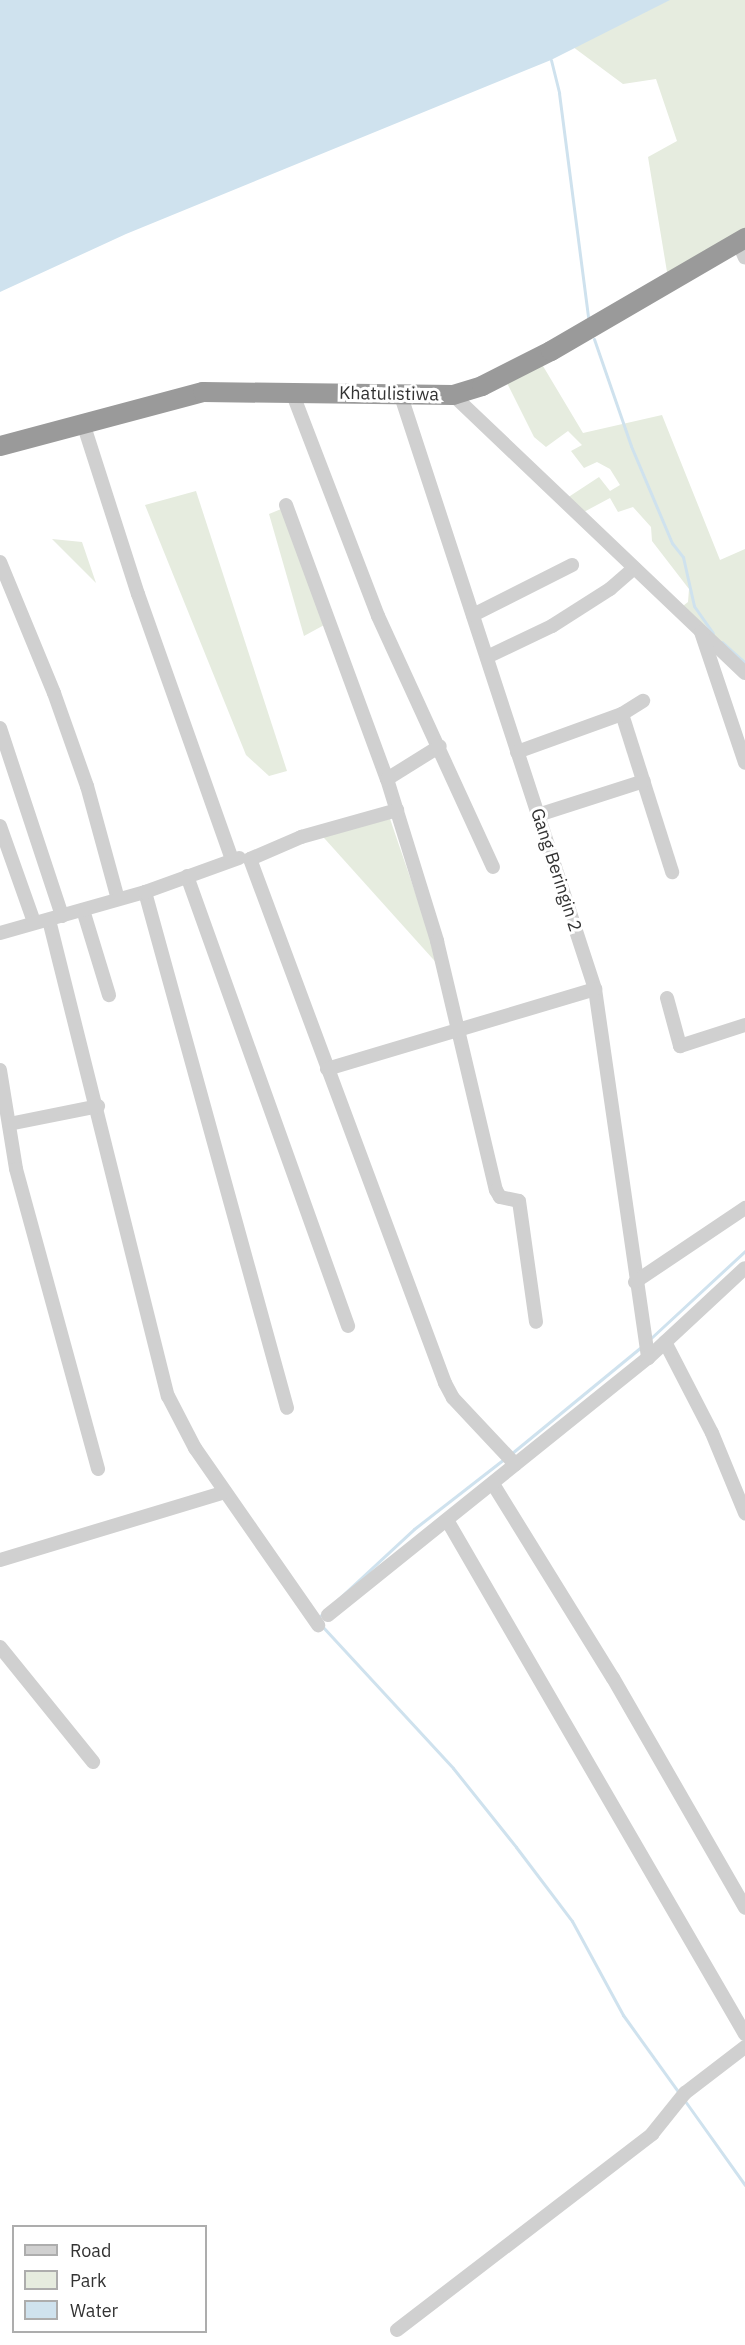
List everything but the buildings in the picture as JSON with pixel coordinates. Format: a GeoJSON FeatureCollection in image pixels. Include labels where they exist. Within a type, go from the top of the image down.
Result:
{"type":"FeatureCollection","features":[{"type":"Feature","properties":{"kind":"highway","name":"Khatulistiwa"},"geometry":{"type":"LineString","coordinates":[[0,446],[203,392],[453,395],[509,373],[599,322],[743,246]]}},
{"type":"Feature","properties":{"kind":"street"},"geometry":{"type":"LineString","coordinates":[[292,392],[378,615],[440,746],[493,867]]}},
{"type":"Feature","properties":{"kind":"street"},"geometry":{"type":"LineString","coordinates":[[453,395],[745,673]]}},
{"type":"Feature","properties":{"kind":"street","name":"Gang Beringin 2"},"geometry":{"type":"LineString","coordinates":[[401,396],[595,989],[645,1348]]}},
{"type":"Feature","properties":{"kind":"street"},"geometry":{"type":"LineString","coordinates":[[82,423],[138,594],[232,859]]}},
{"type":"Feature","properties":{"kind":"street"},"geometry":{"type":"LineString","coordinates":[[286,505],[397,810],[458,1029],[496,1190],[500,1197],[519,1201],[536,1322]]}},
{"type":"Feature","properties":{"kind":"street"},"geometry":{"type":"LineString","coordinates":[[0,562],[87,786],[118,899]]}},
{"type":"Feature","properties":{"kind":"street"},"geometry":{"type":"LineString","coordinates":[[473,615],[572,565]]}},
{"type":"Feature","properties":{"kind":"street"},"geometry":{"type":"LineString","coordinates":[[487,657],[552,626],[610,589],[634,568]]}},
{"type":"Feature","properties":{"kind":"street"},"geometry":{"type":"LineString","coordinates":[[703,632],[745,764]]}},
{"type":"Feature","properties":{"kind":"street"},"geometry":{"type":"LineString","coordinates":[[517,752],[622,714],[643,701]]}},
{"type":"Feature","properties":{"kind":"street"},"geometry":{"type":"LineString","coordinates":[[622,714],[672,872]]}},
{"type":"Feature","properties":{"kind":"street"},"geometry":{"type":"LineString","coordinates":[[0,728],[56,918],[162,1380],[195,1448],[225,1492],[323,1620],[493,1484],[510,1459],[645,1348],[665,1342],[745,1268]]}},
{"type":"Feature","properties":{"kind":"street"},"geometry":{"type":"LineString","coordinates":[[387,779],[440,746]]}},
{"type":"Feature","properties":{"kind":"street"},"geometry":{"type":"LineString","coordinates":[[538,815],[644,781]]}},
{"type":"Feature","properties":{"kind":"street"},"geometry":{"type":"LineString","coordinates":[[0,933],[145,892],[232,859],[250,859],[301,837],[397,810]]}},
{"type":"Feature","properties":{"kind":"street"},"geometry":{"type":"LineString","coordinates":[[0,826],[34,922]]}},
{"type":"Feature","properties":{"kind":"street"},"geometry":{"type":"LineString","coordinates":[[250,859],[445,1383],[453,1398],[510,1459]]}},
{"type":"Feature","properties":{"kind":"street"},"geometry":{"type":"LineString","coordinates":[[187,876],[348,1326]]}},
{"type":"Feature","properties":{"kind":"street"},"geometry":{"type":"LineString","coordinates":[[145,892],[287,1407]]}},
{"type":"Feature","properties":{"kind":"street"},"geometry":{"type":"LineString","coordinates":[[83,910],[109,995]]}},
{"type":"Feature","properties":{"kind":"street"},"geometry":{"type":"LineString","coordinates":[[327,1069],[595,989]]}},
{"type":"Feature","properties":{"kind":"street"},"geometry":{"type":"LineString","coordinates":[[667,998],[680,1046],[745,1026]]}},
{"type":"Feature","properties":{"kind":"street"},"geometry":{"type":"LineString","coordinates":[[0,1070],[19,1180],[98,1469]]}},
{"type":"Feature","properties":{"kind":"street"},"geometry":{"type":"LineString","coordinates":[[9,1124],[98,1106]]}},
{"type":"Feature","properties":{"kind":"street"},"geometry":{"type":"LineString","coordinates":[[635,1282],[745,1208]]}},
{"type":"Feature","properties":{"kind":"street"},"geometry":{"type":"LineString","coordinates":[[665,1342],[745,1513]]}},
{"type":"Feature","properties":{"kind":"street"},"geometry":{"type":"LineString","coordinates":[[731,1480],[745,1473]]}},
{"type":"Feature","properties":{"kind":"street"},"geometry":{"type":"LineString","coordinates":[[493,1484],[613,1678],[745,1908]]}},
{"type":"Feature","properties":{"kind":"street"},"geometry":{"type":"LineString","coordinates":[[0,1560],[225,1492]]}},
{"type":"Feature","properties":{"kind":"street"},"geometry":{"type":"LineString","coordinates":[[447,1520],[745,2034]]}},
{"type":"Feature","properties":{"kind":"street"},"geometry":{"type":"LineString","coordinates":[[0,1647],[93,1762]]}},
{"type":"Feature","properties":{"kind":"street"},"geometry":{"type":"LineString","coordinates":[[397,2330],[652,2134],[681,2097],[745,2047]]}},
{"type":"Feature","properties":{"kind":"green space"},"geometry":{"type":"Polygon","coordinates":[[[658,0],[745,0],[745,240],[669,284],[648,157],[677,141],[656,79],[623,84],[565,41],[658,0]]]}},
{"type":"Feature","properties":{"kind":"green space"},"geometry":{"type":"Polygon","coordinates":[[[540,361],[583,433],[662,415],[720,560],[745,549],[745,675],[679,609],[688,602],[689,589],[652,541],[651,527],[633,507],[618,512],[610,498],[582,513],[567,498],[599,477],[610,491],[620,485],[610,469],[597,462],[584,468],[571,451],[582,445],[568,431],[546,447],[534,437],[505,379],[540,361]]]}},
{"type":"Feature","properties":{"kind":"green space"},"geometry":{"type":"Polygon","coordinates":[[[196,491],[287,771],[269,776],[246,755],[145,505],[196,491]]]}},
{"type":"Feature","properties":{"kind":"green space"},"geometry":{"type":"Polygon","coordinates":[[[286,507],[326,624],[304,636],[269,514],[286,507]]]}},
{"type":"Feature","properties":{"kind":"green space"},"geometry":{"type":"Polygon","coordinates":[[[52,539],[82,542],[96,583],[52,539]]]}},
{"type":"Feature","properties":{"kind":"green space"},"geometry":{"type":"Polygon","coordinates":[[[387,810],[441,968],[316,829],[387,810]]]}},
{"type":"Feature","properties":{"kind":"water"},"geometry":{"type":"Polygon","coordinates":[[[0,0],[670,0],[551,60],[126,234],[0,292],[0,0]]]}},
{"type":"Feature","properties":{"kind":"waterway"},"geometry":{"type":"LineString","coordinates":[[551,60],[559,93],[588,317]]}},
{"type":"Feature","properties":{"kind":"waterway"},"geometry":{"type":"LineString","coordinates":[[594,339],[631,446],[672,543],[683,557],[694,606],[713,633]]}},
{"type":"Feature","properties":{"kind":"waterway"},"geometry":{"type":"LineString","coordinates":[[722,642],[745,663]]}},
{"type":"Feature","properties":{"kind":"waterway"},"geometry":{"type":"LineString","coordinates":[[651,1338],[745,1251]]}},
{"type":"Feature","properties":{"kind":"waterway"},"geometry":{"type":"LineString","coordinates":[[512,1453],[641,1347]]}},
{"type":"Feature","properties":{"kind":"waterway"},"geometry":{"type":"LineString","coordinates":[[319,1617],[414,1529],[504,1459]]}},
{"type":"Feature","properties":{"kind":"waterway"},"geometry":{"type":"LineString","coordinates":[[322,1626],[453,1768],[516,1847],[572,1921],[623,2015],[679,2093]]}},
{"type":"Feature","properties":{"kind":"waterway"},"geometry":{"type":"LineString","coordinates":[[685,2101],[745,2185]]}}]}
